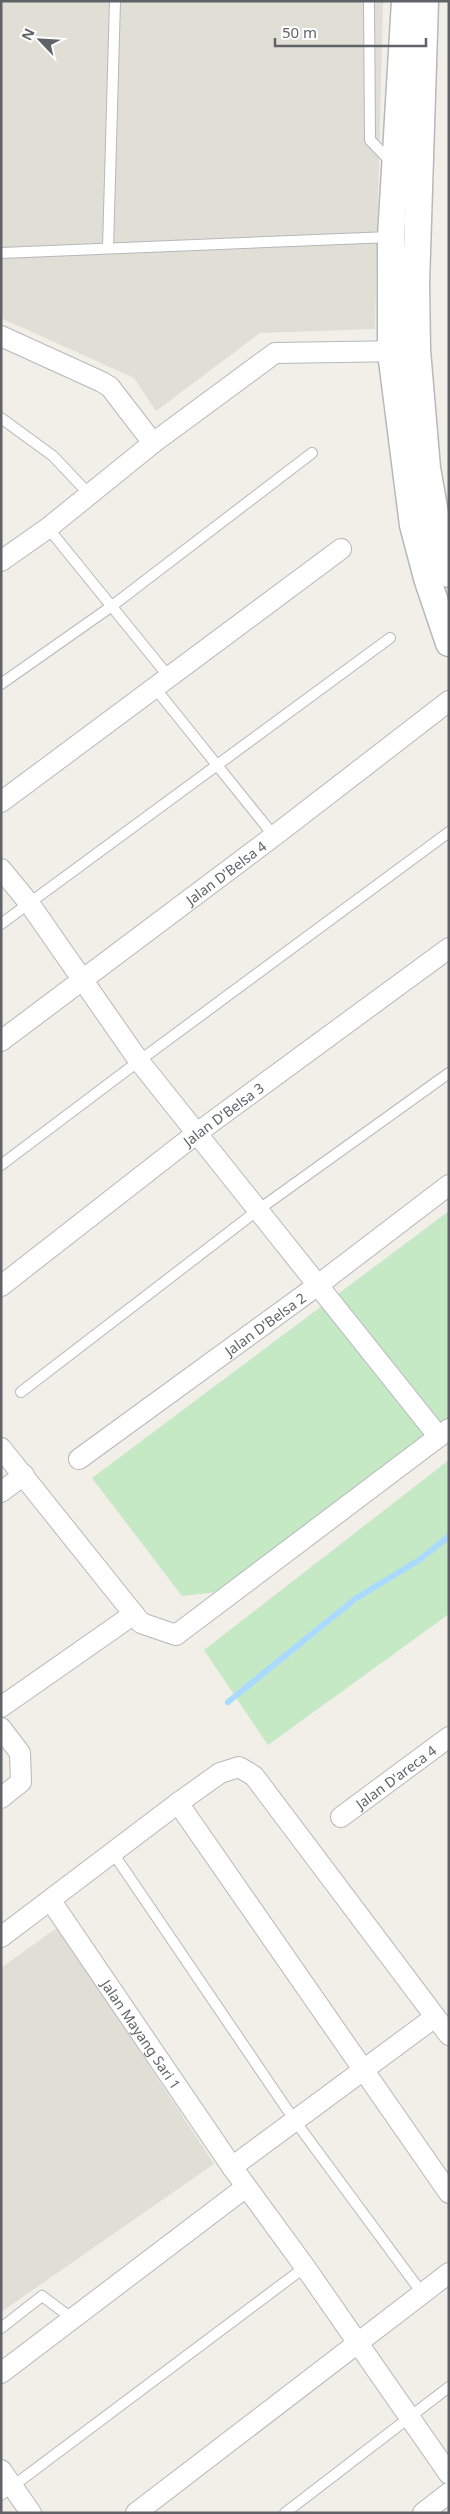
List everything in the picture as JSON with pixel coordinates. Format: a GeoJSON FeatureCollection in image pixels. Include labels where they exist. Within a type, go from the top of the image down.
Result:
{"type":"FeatureCollection","features":[{"type":"Feature","properties":{"kind":"street"},"geometry":{"type":"LineString","coordinates":[[405,1],[391,237],[391,352],[413,525],[427,578],[449,642]]}},
{"type":"Feature","properties":{"kind":"street"},"geometry":{"type":"LineString","coordinates":[[425,1],[416,282],[417,350],[427,468],[436,525],[449,574]]}},
{"type":"Feature","properties":{"kind":"street"},"geometry":{"type":"LineString","coordinates":[[1,336],[110,387],[153,443]]}},
{"type":"Feature","properties":{"kind":"street"},"geometry":{"type":"LineString","coordinates":[[5,553],[48,528],[88,493],[153,443],[275,354],[417,350]]}},
{"type":"Feature","properties":{"kind":"street"},"geometry":{"type":"LineString","coordinates":[[1,802],[341,549]]}},
{"type":"Feature","properties":{"kind":"street","name":"Jalan D'Belsa 4"},"geometry":{"type":"LineString","coordinates":[[1,1040],[274,836],[449,701]]}},
{"type":"Feature","properties":{"kind":"street"},"geometry":{"type":"LineString","coordinates":[[1,869],[83,979],[139,1060],[318,1285],[444,1433],[176,1635],[141,1623],[1,1448]]}},
{"type":"Feature","properties":{"kind":"street","name":"Jalan D'Belsa 3"},"geometry":{"type":"LineString","coordinates":[[1,1286],[197,1133],[449,948]]}},
{"type":"Feature","properties":{"kind":"street","name":"Jalan D'Belsa 2"},"geometry":{"type":"LineString","coordinates":[[79,1459],[318,1285],[449,1185]]}},
{"type":"Feature","properties":{"kind":"street"},"geometry":{"type":"LineString","coordinates":[[1,1492],[24,1475]]}},
{"type":"Feature","properties":{"kind":"street"},"geometry":{"type":"LineString","coordinates":[[1,1707],[134,1614]]}},
{"type":"Feature","properties":{"kind":"street"},"geometry":{"type":"LineString","coordinates":[[1,1728],[20,1753],[21,1782],[1,1798]]}},
{"type":"Feature","properties":{"kind":"street","name":"Jalan D'areca 4"},"geometry":{"type":"LineString","coordinates":[[340,1817],[449,1737]]}},
{"type":"Feature","properties":{"kind":"street"},"geometry":{"type":"LineString","coordinates":[[1,1937],[178,1803],[226,1771],[239,1767],[254,1776],[449,2035]]}},
{"type":"Feature","properties":{"kind":"street"},"geometry":{"type":"LineString","coordinates":[[178,1803],[449,2193]]}},
{"type":"Feature","properties":{"kind":"street","name":"Jalan Mayang Sari 1"},"geometry":{"type":"LineString","coordinates":[[51,1901],[232,2167],[305,2266],[449,2474]]}},
{"type":"Feature","properties":{"kind":"street"},"geometry":{"type":"LineString","coordinates":[[232,2167],[435,2017]]}},
{"type":"Feature","properties":{"kind":"street"},"geometry":{"type":"LineString","coordinates":[[1,2374],[246,2187]]}},
{"type":"Feature","properties":{"kind":"street"},"geometry":{"type":"LineString","coordinates":[[136,2513],[449,2273]]}},
{"type":"Feature","properties":{"kind":"street"},"geometry":{"type":"LineString","coordinates":[[5,2484],[31,2513]]}},
{"type":"Feature","properties":{"kind":"street"},"geometry":{"type":"LineString","coordinates":[[422,2513],[449,2493]]}},
{"type":"Feature","properties":{"kind":"lane"},"geometry":{"type":"LineString","coordinates":[[108,248],[115,1]]}},
{"type":"Feature","properties":{"kind":"lane"},"geometry":{"type":"LineString","coordinates":[[369,1],[370,140],[395,167]]}},
{"type":"Feature","properties":{"kind":"lane"},"geometry":{"type":"LineString","coordinates":[[1,253],[391,237]]}},
{"type":"Feature","properties":{"kind":"lane"},"geometry":{"type":"LineString","coordinates":[[1,418],[53,456],[88,493]]}},
{"type":"Feature","properties":{"kind":"lane"},"geometry":{"type":"LineString","coordinates":[[1,684],[112,606],[312,453]]}},
{"type":"Feature","properties":{"kind":"lane"},"geometry":{"type":"LineString","coordinates":[[48,528],[112,606],[218,765],[274,836]]}},
{"type":"Feature","properties":{"kind":"lane"},"geometry":{"type":"LineString","coordinates":[[1,924],[390,638]]}},
{"type":"Feature","properties":{"kind":"lane"},"geometry":{"type":"LineString","coordinates":[[1,1165],[139,1060],[449,832]]}},
{"type":"Feature","properties":{"kind":"lane"},"geometry":{"type":"LineString","coordinates":[[21,1392],[258,1210],[449,1073]]}},
{"type":"Feature","properties":{"kind":"lane"},"geometry":{"type":"LineString","coordinates":[[113,1853],[295,2122],[422,2293]]}},
{"type":"Feature","properties":{"kind":"lane"},"geometry":{"type":"LineString","coordinates":[[5,2484],[305,2266]]}},
{"type":"Feature","properties":{"kind":"lane"},"geometry":{"type":"LineString","coordinates":[[1,2328],[42,2296],[73,2318]]}},
{"type":"Feature","properties":{"kind":"lane"},"geometry":{"type":"LineString","coordinates":[[285,2513],[449,2387]]}},
{"type":"Feature","properties":{"kind":"shaded area"},"geometry":{"type":"Polygon","coordinates":[[[1,1],[383,1],[375,329],[260,333],[156,411],[134,378],[1,318],[1,1]]]}},
{"type":"Feature","properties":{"kind":"shaded area"},"geometry":{"type":"Polygon","coordinates":[[[58,1927],[214,2164],[1,2312],[1,1968],[58,1927]]]}},
{"type":"Feature","properties":{"kind":"green space"},"geometry":{"type":"Polygon","coordinates":[[[449,1211],[449,1420],[217,1592],[182,1596],[92,1478],[449,1211]]]}},
{"type":"Feature","properties":{"kind":"green space"},"geometry":{"type":"Polygon","coordinates":[[[449,1460],[449,1614],[268,1745],[204,1650],[449,1460]]]}},
{"type":"Feature","properties":{"kind":"waterway"},"geometry":{"type":"LineString","coordinates":[[228,1702],[355,1599],[419,1560],[449,1536]]}}]}
